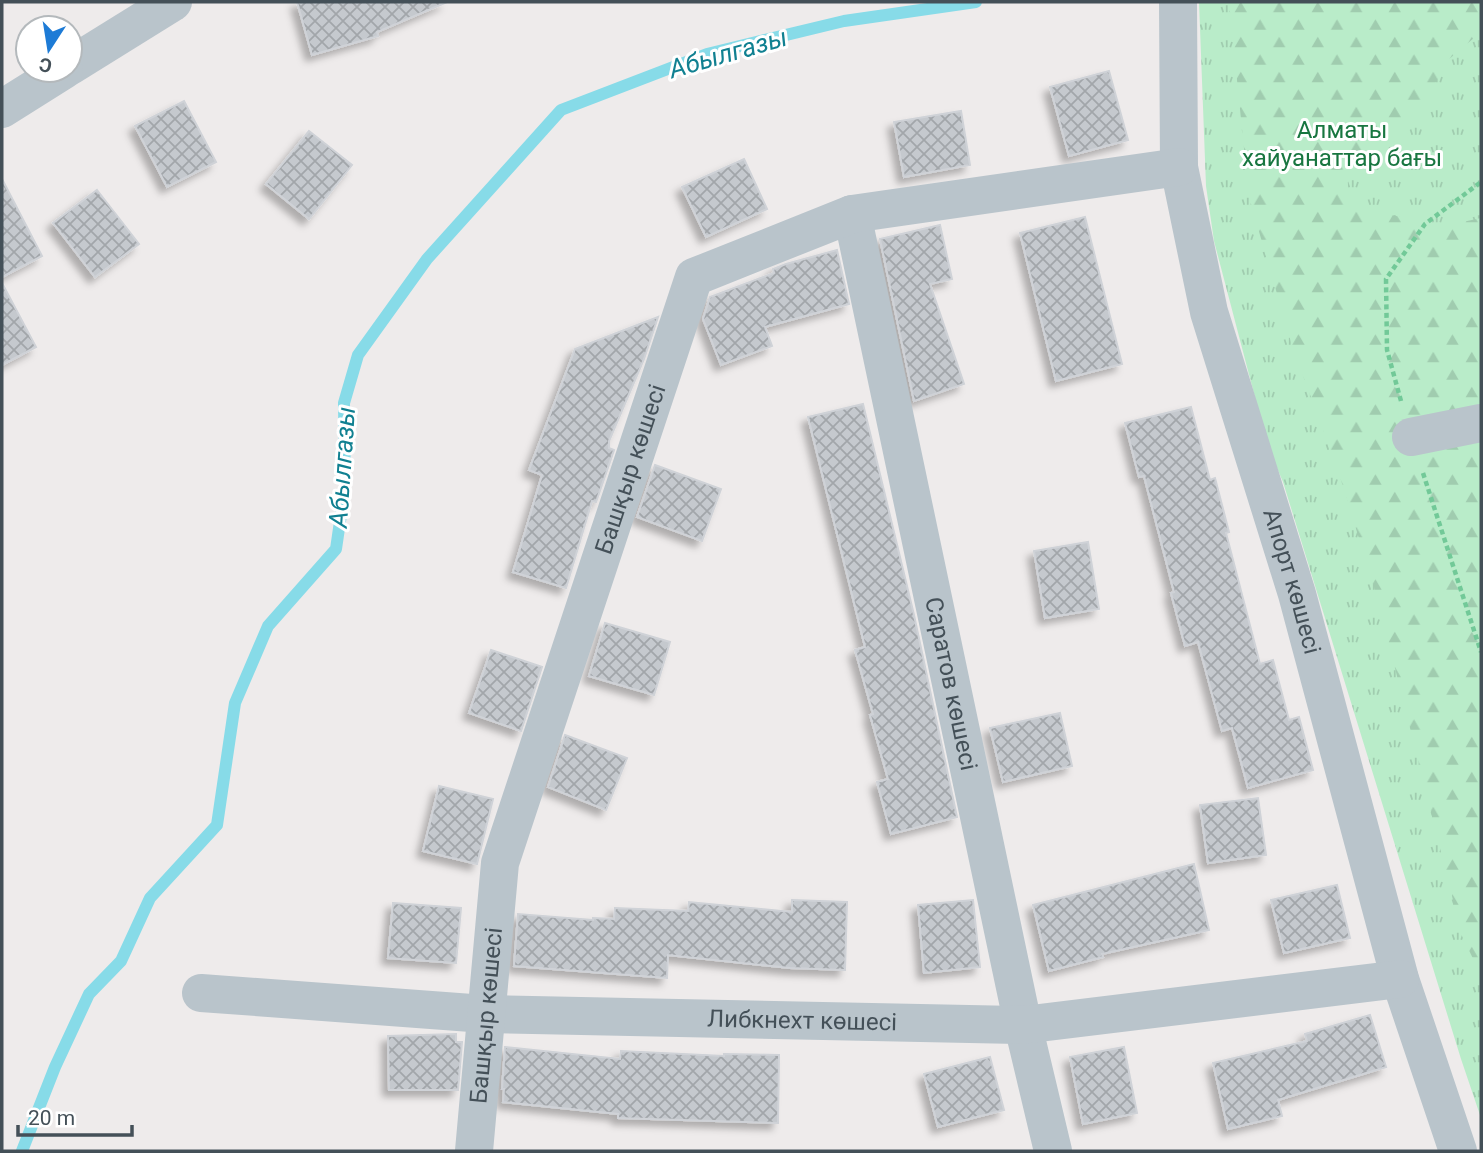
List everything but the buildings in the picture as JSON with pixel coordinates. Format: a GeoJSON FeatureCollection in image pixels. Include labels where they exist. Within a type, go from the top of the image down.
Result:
{"type":"FeatureCollection","features":[{"type":"Feature","properties":{"kind":"street"},"geometry":{"type":"LineString","coordinates":[[84,57],[173,2]]}},
{"type":"Feature","properties":{"kind":"street","name":"Апорт көшесі"},"geometry":{"type":"LineString","coordinates":[[1178,2],[1179,167],[1209,312],[1297,594],[1400,979],[1458,1151]]}},
{"type":"Feature","properties":{"kind":"street"},"geometry":{"type":"LineString","coordinates":[[2,109],[42,84]]}},
{"type":"Feature","properties":{"kind":"street","name":"Башқыр көшесі"},"geometry":{"type":"LineString","coordinates":[[474,1151],[500,863],[694,277],[852,214],[1179,167]]}},
{"type":"Feature","properties":{"kind":"street","name":"Саратов көшесі"},"geometry":{"type":"LineString","coordinates":[[852,214],[1023,1025],[1053,1151]]}},
{"type":"Feature","properties":{"kind":"street"},"geometry":{"type":"LineString","coordinates":[[1411,437],[1481,423]]}},
{"type":"Feature","properties":{"kind":"street","name":"Либкнехт көшесі"},"geometry":{"type":"LineString","coordinates":[[201,993],[485,1014],[1023,1025],[1400,979]]}},
{"type":"Feature","properties":{"kind":"path"},"geometry":{"type":"LineString","coordinates":[[1481,182],[1425,224],[1386,279],[1387,350],[1411,437],[1481,652]]}},
{"type":"Feature","properties":{"kind":"green space","name":"Алматы хайуанаттар бағы"},"geometry":{"type":"Polygon","coordinates":[[[1199,2],[1481,2],[1481,1118],[1283,482],[1268,447],[1214,241],[1206,186],[1199,2]]]}},
{"type":"Feature","properties":{"kind":"green space","name":"Алматы хайуанаттар бағы"},"geometry":{"type":"Polygon","coordinates":[[[1229,2],[1481,2],[1481,32],[1448,60],[1406,136],[1347,165],[1349,206],[1444,226],[1481,218],[1481,975],[1462,936],[1378,600],[1336,464],[1293,349],[1249,197],[1229,2]]]}},
{"type":"Feature","properties":{"kind":"waterway","name":"Абылгазы"},"geometry":{"type":"LineString","coordinates":[[22,1151],[55,1067],[89,994],[121,961],[150,898],[217,825],[235,703],[268,626],[336,549],[345,487],[344,403],[358,355],[427,259],[561,110],[707,54],[844,21],[976,2]]}}]}
